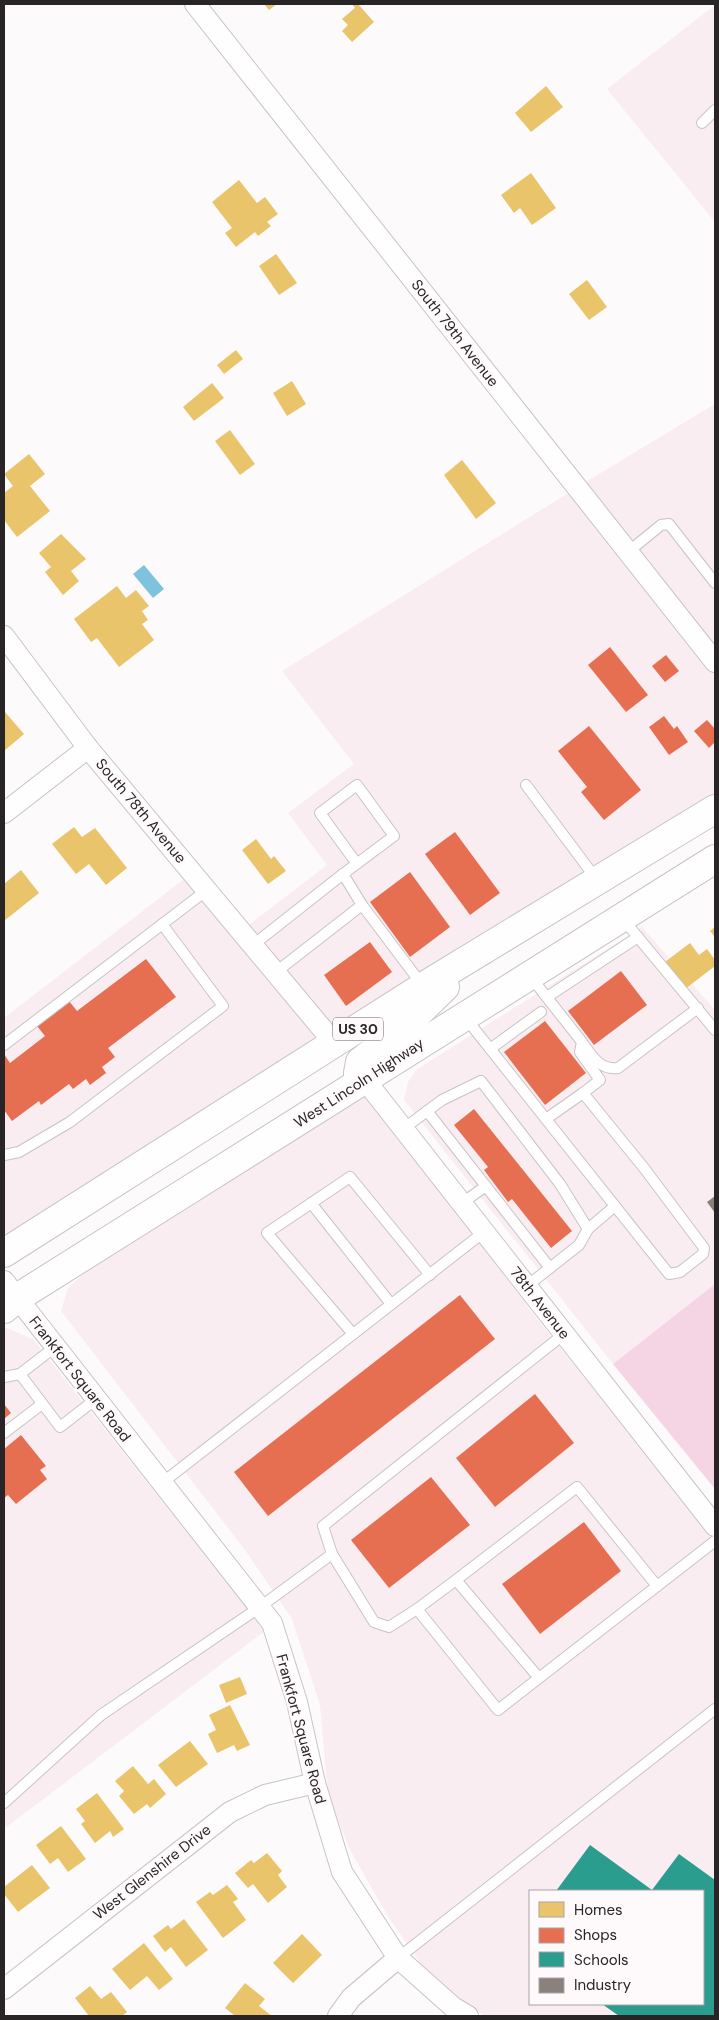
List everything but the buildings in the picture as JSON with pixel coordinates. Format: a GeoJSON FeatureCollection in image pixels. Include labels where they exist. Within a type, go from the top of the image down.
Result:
{"type":"FeatureCollection","features":[{"type":"Feature","properties":{"kind":"main road","name":"US 30"},"geometry":{"type":"LineString","coordinates":[[4,1253],[424,986],[715,809]]}},
{"type":"Feature","properties":{"kind":"main road","name":"West Lincoln Highway"},"geometry":{"type":"LineString","coordinates":[[8,1296],[365,1080],[529,975],[630,927],[715,859]]}},
{"type":"Feature","properties":{"kind":"main road"},"geometry":{"type":"LineString","coordinates":[[365,1080],[358,1073],[360,1062],[405,1026],[482,951]]}},
{"type":"Feature","properties":{"kind":"street","name":"South 79th Avenue"},"geometry":{"type":"LineString","coordinates":[[195,4],[715,662]]}},
{"type":"Feature","properties":{"kind":"street","name":"South 78th Avenue"},"geometry":{"type":"LineString","coordinates":[[4,636],[88,748],[280,977]]}},
{"type":"Feature","properties":{"kind":"street"},"geometry":{"type":"LineString","coordinates":[[4,813],[88,748]]}},
{"type":"Feature","properties":{"kind":"street"},"geometry":{"type":"LineString","coordinates":[[280,977],[335,1044]]}},
{"type":"Feature","properties":{"kind":"street","name":"78th Avenue"},"geometry":{"type":"LineString","coordinates":[[365,1080],[715,1526]]}},
{"type":"Feature","properties":{"kind":"street","name":"Frankfort Square Road"},"geometry":{"type":"LineString","coordinates":[[8,1296],[55,1347],[272,1623],[297,1702],[315,1784],[342,1872],[398,1958],[453,2007],[468,2016]]}},
{"type":"Feature","properties":{"kind":"street","name":"West Glenshire Drive"},"geometry":{"type":"LineString","coordinates":[[4,1989],[230,1812],[265,1795],[315,1784]]}},
{"type":"Feature","properties":{"kind":"street"},"geometry":{"type":"LineString","coordinates":[[338,2016],[351,1998],[398,1958]]}},
{"type":"Feature","properties":{"kind":"lane"},"geometry":{"type":"LineString","coordinates":[[702,123],[715,110]]}},
{"type":"Feature","properties":{"kind":"lane"},"geometry":{"type":"LineString","coordinates":[[628,552],[661,525],[669,524],[715,583]]}},
{"type":"Feature","properties":{"kind":"lane"},"geometry":{"type":"LineString","coordinates":[[526,785],[598,881]]}},
{"type":"Feature","properties":{"kind":"lane"},"geometry":{"type":"LineString","coordinates":[[253,946],[394,836],[357,786],[320,813],[357,864]]}},
{"type":"Feature","properties":{"kind":"lane"},"geometry":{"type":"LineString","coordinates":[[343,874],[362,904],[424,986]]}},
{"type":"Feature","properties":{"kind":"lane"},"geometry":{"type":"LineString","coordinates":[[4,1045],[207,890]]}},
{"type":"Feature","properties":{"kind":"lane"},"geometry":{"type":"LineString","coordinates":[[280,977],[362,904]]}},
{"type":"Feature","properties":{"kind":"lane"},"geometry":{"type":"LineString","coordinates":[[4,1154],[19,1152],[70,1122],[223,1006],[162,924]]}},
{"type":"Feature","properties":{"kind":"lane"},"geometry":{"type":"LineString","coordinates":[[546,997],[630,927],[715,1030]]}},
{"type":"Feature","properties":{"kind":"lane"},"geometry":{"type":"LineString","coordinates":[[529,975],[602,1066],[609,1069],[618,1068],[698,1008]]}},
{"type":"Feature","properties":{"kind":"lane"},"geometry":{"type":"LineString","coordinates":[[490,1049],[541,1012]]}},
{"type":"Feature","properties":{"kind":"lane"},"geometry":{"type":"LineString","coordinates":[[464,1016],[669,1274],[680,1272],[703,1254],[704,1248],[644,1168],[583,1093]]}},
{"type":"Feature","properties":{"kind":"lane"},"geometry":{"type":"LineString","coordinates":[[546,1119],[600,1080],[580,1052],[582,1042]]}},
{"type":"Feature","properties":{"kind":"lane"},"geometry":{"type":"LineString","coordinates":[[403,1129],[442,1100],[481,1081],[560,1184],[588,1229]]}},
{"type":"Feature","properties":{"kind":"lane"},"geometry":{"type":"LineString","coordinates":[[427,1111],[550,1268]]}},
{"type":"Feature","properties":{"kind":"lane"},"geometry":{"type":"LineString","coordinates":[[353,1334],[266,1233],[350,1177],[430,1275]]}},
{"type":"Feature","properties":{"kind":"lane"},"geometry":{"type":"LineString","coordinates":[[462,1203],[486,1186]]}},
{"type":"Feature","properties":{"kind":"lane"},"geometry":{"type":"LineString","coordinates":[[311,1203],[391,1304]]}},
{"type":"Feature","properties":{"kind":"lane"},"geometry":{"type":"LineString","coordinates":[[527,1286],[579,1245],[588,1229],[616,1206]]}},
{"type":"Feature","properties":{"kind":"lane"},"geometry":{"type":"LineString","coordinates":[[162,1483],[484,1232]]}},
{"type":"Feature","properties":{"kind":"lane"},"geometry":{"type":"LineString","coordinates":[[564,1334],[323,1526],[332,1554],[374,1622],[389,1627],[456,1580],[577,1487],[657,1586]]}},
{"type":"Feature","properties":{"kind":"lane"},"geometry":{"type":"LineString","coordinates":[[4,1377],[20,1374],[55,1347]]}},
{"type":"Feature","properties":{"kind":"lane"},"geometry":{"type":"LineString","coordinates":[[20,1374],[60,1427],[96,1399]]}},
{"type":"Feature","properties":{"kind":"lane"},"geometry":{"type":"LineString","coordinates":[[4,1433],[42,1404]]}},
{"type":"Feature","properties":{"kind":"lane"},"geometry":{"type":"LineString","coordinates":[[417,1609],[498,1710],[715,1541]]}},
{"type":"Feature","properties":{"kind":"lane"},"geometry":{"type":"LineString","coordinates":[[4,1803],[101,1715],[260,1608],[332,1554]]}},
{"type":"Feature","properties":{"kind":"lane"},"geometry":{"type":"LineString","coordinates":[[456,1580],[539,1678]]}},
{"type":"Feature","properties":{"kind":"lane"},"geometry":{"type":"LineString","coordinates":[[398,1958],[715,1709]]}},
{"type":"Feature","properties":{"kind":"shaded area"},"geometry":{"type":"Polygon","coordinates":[[[715,5],[715,222],[607,89],[715,5]]]}},
{"type":"Feature","properties":{"kind":"shaded area"},"geometry":{"type":"Polygon","coordinates":[[[715,404],[715,655],[584,483],[715,404]]]}},
{"type":"Feature","properties":{"kind":"shaded area"},"geometry":{"type":"Polygon","coordinates":[[[573,490],[715,673],[715,802],[336,1038],[246,927],[327,865],[288,813],[354,764],[282,671],[573,490]]]}},
{"type":"Feature","properties":{"kind":"shaded area"},"geometry":{"type":"Polygon","coordinates":[[[188,876],[326,1042],[4,1244],[4,1018],[188,876]]]}},
{"type":"Feature","properties":{"kind":"shaded area"},"geometry":{"type":"Polygon","coordinates":[[[642,927],[715,1010],[715,1284],[613,1364],[404,1100],[408,1082],[416,1070],[642,927]]]}},
{"type":"Feature","properties":{"kind":"shaded area"},"geometry":{"type":"Polygon","coordinates":[[[364,1093],[539,1321],[715,1541],[715,2016],[485,2016],[469,2006],[421,1964],[389,1918],[350,1850],[328,1796],[320,1705],[292,1619],[245,1550],[61,1311],[68,1288],[103,1255],[364,1093]]]}},
{"type":"Feature","properties":{"kind":"shaded area"},"geometry":{"type":"Polygon","coordinates":[[[715,1284],[715,1489],[613,1364],[715,1284]]]}},
{"type":"Feature","properties":{"kind":"shaded area"},"geometry":{"type":"Polygon","coordinates":[[[4,1327],[33,1339],[265,1631],[4,1829],[4,1327]]]}},
{"type":"Feature","properties":{"kind":"water"},"geometry":{"type":"Polygon","coordinates":[[[144,565],[164,589],[153,598],[133,574],[144,565]]]}}]}
